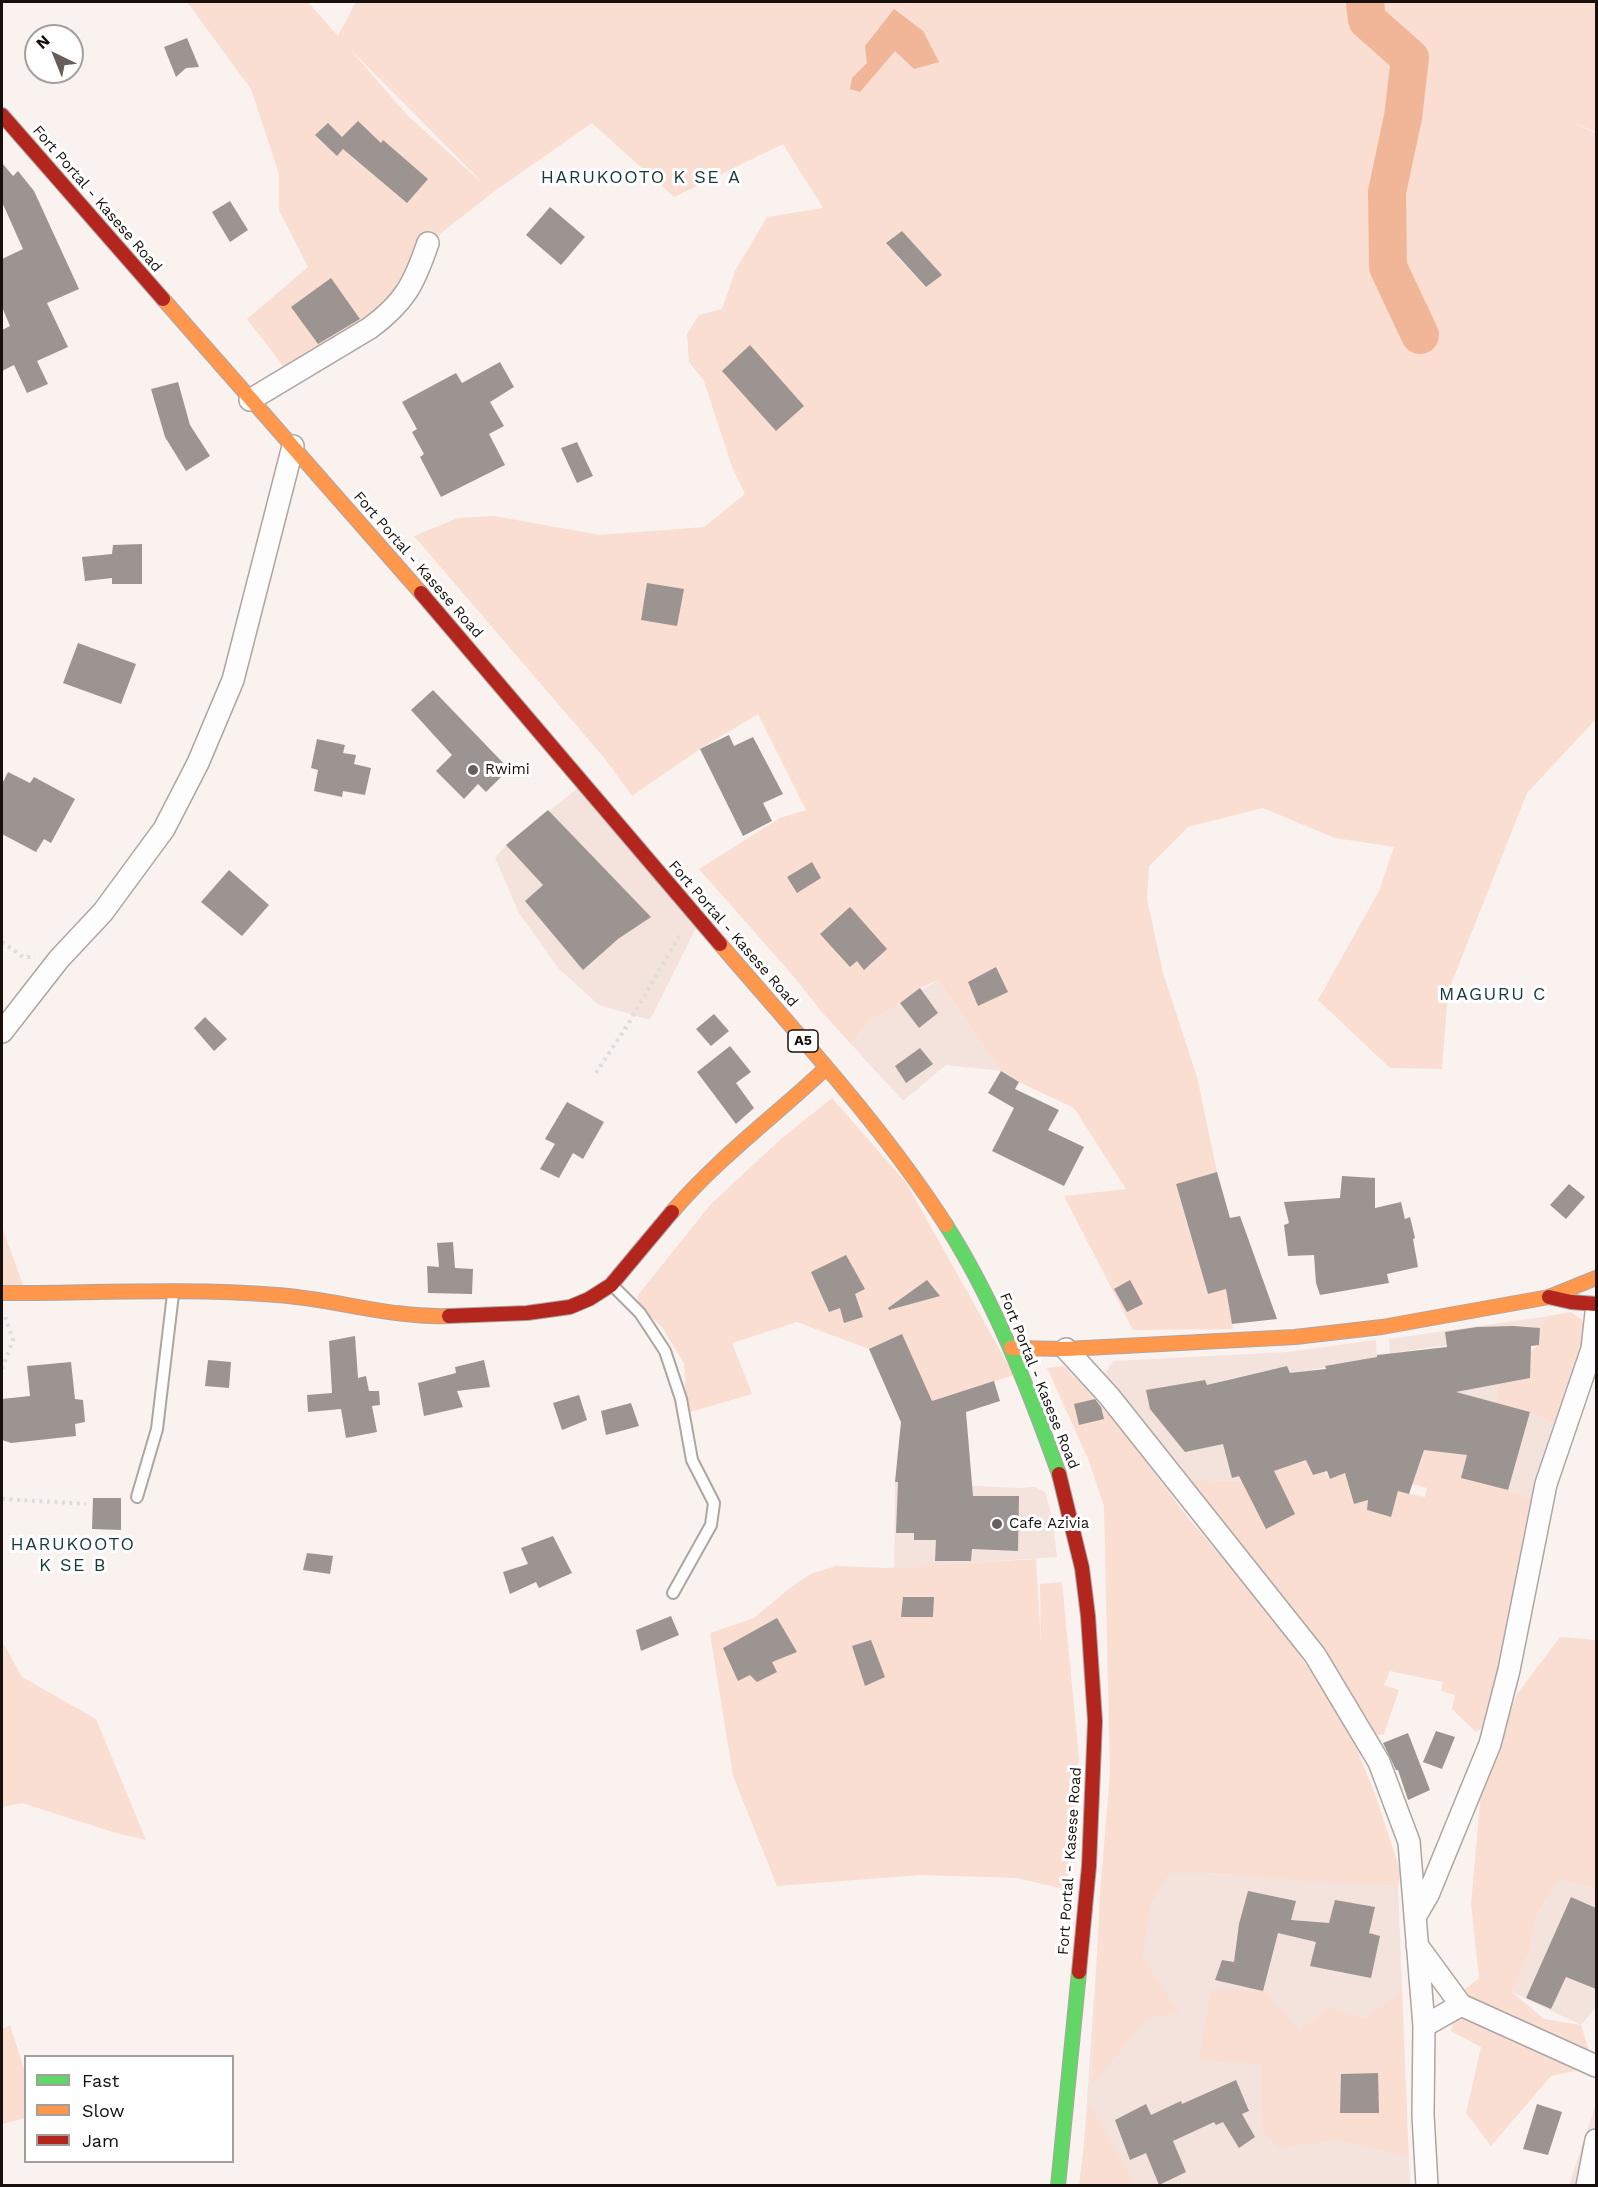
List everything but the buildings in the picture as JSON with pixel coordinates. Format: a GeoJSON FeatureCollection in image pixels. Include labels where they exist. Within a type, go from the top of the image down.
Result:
{"type":"FeatureCollection","features":[{"type":"Feature","properties":{"kind":"main road","name":"Fort Portal - Kasese Road"},"geometry":{"type":"LineString","coordinates":[[2,116],[250,400],[293,446],[826,1068],[900,1160],[932,1204],[988,1297],[1011,1348],[1063,1485],[1073,1522],[1082,1568],[1095,1721],[1089,1866],[1076,1979],[1058,2186]]}},
{"type":"Feature","properties":{"kind":"main road"},"geometry":{"type":"LineString","coordinates":[[2,1293],[174,1291],[280,1295],[384,1312],[442,1316],[527,1312],[570,1307],[589,1299],[611,1285],[697,1183],[826,1068]]}},
{"type":"Feature","properties":{"kind":"main road"},"geometry":{"type":"LineString","coordinates":[[1011,1348],[1066,1349],[1295,1337],[1382,1327],[1549,1297],[1596,1278]]}},
{"type":"Feature","properties":{"kind":"main road"},"geometry":{"type":"LineString","coordinates":[[1549,1297],[1596,1304]]}},
{"type":"Feature","properties":{"kind":"street"},"geometry":{"type":"LineString","coordinates":[[250,400],[383,318],[407,293],[417,276],[428,243]]}},
{"type":"Feature","properties":{"kind":"street"},"geometry":{"type":"LineString","coordinates":[[2,1032],[59,959],[103,912],[164,829],[198,763],[233,680],[293,446]]}},
{"type":"Feature","properties":{"kind":"street"},"geometry":{"type":"LineString","coordinates":[[1414,1917],[1428,1895],[1490,1744],[1509,1670],[1546,1485],[1594,1347],[1596,1314]]}},
{"type":"Feature","properties":{"kind":"street"},"geometry":{"type":"LineString","coordinates":[[1066,1349],[1109,1396],[1315,1655],[1379,1762],[1409,1842],[1424,2026],[1423,2115],[1427,2186]]}},
{"type":"Feature","properties":{"kind":"street"},"geometry":{"type":"LineString","coordinates":[[1417,1944],[1461,2005],[1596,2066]]}},
{"type":"Feature","properties":{"kind":"street"},"geometry":{"type":"LineString","coordinates":[[1424,2026],[1461,2005]]}},
{"type":"Feature","properties":{"kind":"street"},"geometry":{"type":"LineString","coordinates":[[1587,2186],[1596,2140]]}},
{"type":"Feature","properties":{"kind":"lane"},"geometry":{"type":"LineString","coordinates":[[611,1285],[640,1313],[665,1351],[681,1399],[692,1460],[714,1503],[711,1525],[673,1593]]}},
{"type":"Feature","properties":{"kind":"lane"},"geometry":{"type":"LineString","coordinates":[[137,1497],[157,1429],[174,1291]]}},
{"type":"Feature","properties":{"kind":"path"},"geometry":{"type":"LineString","coordinates":[[596,1072],[630,1021],[692,913]]}},
{"type":"Feature","properties":{"kind":"path"},"geometry":{"type":"LineString","coordinates":[[2,942],[23,957],[42,956],[59,959]]}},
{"type":"Feature","properties":{"kind":"path"},"geometry":{"type":"LineString","coordinates":[[2,1369],[14,1340],[4,1313]]}},
{"type":"Feature","properties":{"kind":"path"},"geometry":{"type":"LineString","coordinates":[[2,1498],[86,1504]]}},
{"type":"Feature","properties":{"kind":"shaded area"},"geometry":{"type":"Polygon","coordinates":[[[187,2],[308,2],[338,36],[356,2],[1596,2],[1596,132],[1569,121],[1596,133],[1596,719],[1527,793],[1448,992],[1442,1069],[1390,1068],[1318,1000],[1379,891],[1394,847],[1335,838],[1263,808],[1188,827],[1149,866],[1147,899],[1163,973],[1197,1077],[1217,1172],[1176,1184],[1208,1294],[1252,1281],[1231,1315],[1233,1329],[1133,1330],[1064,1196],[1126,1189],[1074,1108],[1001,1071],[938,980],[920,988],[870,1021],[851,1044],[699,869],[780,818],[806,810],[758,714],[700,749],[632,796],[606,760],[414,536],[458,518],[494,516],[600,535],[704,527],[745,494],[731,464],[704,381],[689,362],[687,334],[699,315],[722,309],[735,271],[767,217],[823,208],[783,144],[674,197],[592,123],[492,193],[436,237],[433,263],[407,309],[360,346],[294,380],[247,319],[308,267],[279,210],[279,174],[251,89],[187,2]],[[349,48],[408,116],[480,181],[480,180],[349,48]],[[902,231],[886,244],[925,287],[942,275],[902,231]]]}},
{"type":"Feature","properties":{"kind":"shaded area"},"geometry":{"type":"Polygon","coordinates":[[[894,9],[923,31],[939,62],[914,69],[895,51],[860,92],[850,89],[852,78],[867,63],[865,46],[894,9]]]}},
{"type":"Feature","properties":{"kind":"shaded area"},"geometry":{"type":"Polygon","coordinates":[[[578,788],[697,926],[650,1020],[599,1005],[559,969],[519,913],[495,858],[506,845],[578,788]]]}},
{"type":"Feature","properties":{"kind":"shaded area"},"geometry":{"type":"Polygon","coordinates":[[[938,980],[1001,1071],[946,1065],[903,1101],[851,1044],[870,1021],[938,980]]]}},
{"type":"Feature","properties":{"kind":"shaded area"},"geometry":{"type":"Polygon","coordinates":[[[832,1098],[905,1181],[1014,1375],[935,1400],[901,1418],[869,1349],[797,1322],[732,1343],[752,1394],[687,1413],[684,1363],[662,1327],[637,1304],[638,1295],[711,1204],[782,1138],[832,1098]]]}},
{"type":"Feature","properties":{"kind":"shaded area"},"geometry":{"type":"Polygon","coordinates":[[[2,1227],[24,1288],[2,1288],[2,1227]]]}},
{"type":"Feature","properties":{"kind":"shaded area"},"geometry":{"type":"Polygon","coordinates":[[[1571,1312],[1582,1320],[1588,1339],[1559,1427],[1530,1412],[1497,1403],[1498,1384],[1530,1378],[1531,1351],[1539,1345],[1540,1328],[1549,1316],[1571,1312]]]}},
{"type":"Feature","properties":{"kind":"shaded area"},"geometry":{"type":"Polygon","coordinates":[[[1549,1316],[1540,1328],[1539,1345],[1531,1346],[1530,1378],[1498,1384],[1498,1403],[1530,1412],[1559,1427],[1532,1500],[1508,1490],[1461,1478],[1448,1453],[1455,1435],[1447,1345],[1390,1353],[1389,1339],[1549,1316]]]}},
{"type":"Feature","properties":{"kind":"shaded area"},"geometry":{"type":"Polygon","coordinates":[[[1376,1340],[1377,1357],[1307,1371],[1311,1398],[1302,1401],[1287,1366],[1225,1380],[1232,1408],[1283,1453],[1289,1466],[1245,1481],[1191,1480],[1104,1375],[1113,1361],[1287,1352],[1376,1340]]]}},
{"type":"Feature","properties":{"kind":"shaded area"},"geometry":{"type":"Polygon","coordinates":[[[1064,1366],[1086,1388],[1131,1442],[1189,1519],[1258,1598],[1344,1717],[1375,1794],[1401,1873],[1398,1886],[1209,1873],[1168,1873],[1151,1904],[1142,1957],[1179,2012],[1146,2019],[1092,2084],[1100,1893],[1110,1774],[1104,1506],[1088,1459],[1047,1368],[1064,1366]]]}},
{"type":"Feature","properties":{"kind":"shaded area"},"geometry":{"type":"Polygon","coordinates":[[[1429,1434],[1455,1435],[1449,1453],[1467,1455],[1461,1478],[1508,1490],[1532,1500],[1502,1671],[1483,1727],[1476,1732],[1452,1709],[1455,1695],[1441,1691],[1443,1682],[1390,1671],[1384,1685],[1399,1690],[1384,1734],[1374,1736],[1191,1480],[1245,1481],[1306,1460],[1313,1475],[1325,1472],[1330,1479],[1345,1473],[1354,1504],[1368,1500],[1367,1510],[1390,1517],[1401,1482],[1405,1493],[1425,1497],[1427,1488],[1412,1484],[1429,1434]]]}},
{"type":"Feature","properties":{"kind":"shaded area"},"geometry":{"type":"Polygon","coordinates":[[[895,1482],[1035,1487],[1045,1492],[1052,1516],[1057,1557],[894,1568],[895,1482]]]}},
{"type":"Feature","properties":{"kind":"shaded area"},"geometry":{"type":"Polygon","coordinates":[[[1036,1559],[1041,1644],[1040,1584],[1062,1582],[1079,1758],[1069,1844],[1068,1890],[1017,1878],[921,1875],[777,1886],[733,1776],[710,1633],[754,1618],[810,1574],[836,1566],[887,1568],[1036,1559]]]}},
{"type":"Feature","properties":{"kind":"shaded area"},"geometry":{"type":"Polygon","coordinates":[[[1560,1637],[1596,1640],[1596,1889],[1560,1878],[1537,1914],[1530,1951],[1512,1992],[1544,2019],[1581,2025],[1594,2067],[1551,2076],[1491,2146],[1466,2113],[1481,2047],[1451,2031],[1457,1996],[1479,1978],[1471,1904],[1481,1793],[1517,1694],[1560,1637]]]}},
{"type":"Feature","properties":{"kind":"shaded area"},"geometry":{"type":"Polygon","coordinates":[[[2,1641],[22,1677],[96,1719],[146,1840],[116,1833],[22,1803],[2,1807],[2,1641]]]}},
{"type":"Feature","properties":{"kind":"shaded area"},"geometry":{"type":"Polygon","coordinates":[[[1103,1866],[1398,1886],[1410,2185],[1081,2186],[1103,1866]]]}},
{"type":"Feature","properties":{"kind":"shaded area"},"geometry":{"type":"Polygon","coordinates":[[[1560,1877],[1596,1889],[1596,2007],[1581,2025],[1512,1992],[1530,1951],[1537,1914],[1560,1877]]]}},
{"type":"Feature","properties":{"kind":"shaded area"},"geometry":{"type":"Polygon","coordinates":[[[1211,1989],[1263,1991],[1300,2031],[1328,2008],[1365,2019],[1402,1991],[1408,2157],[1339,2140],[1279,2148],[1262,2129],[1261,2064],[1199,2060],[1211,1989]]]}},
{"type":"Feature","properties":{"kind":"shaded area"},"geometry":{"type":"Polygon","coordinates":[[[10,2025],[24,2069],[24,2118],[2,2124],[2,2029],[10,2025]]]}},
{"type":"Feature","properties":{"kind":"shaded area"},"geometry":{"type":"Polygon","coordinates":[[[1089,2104],[1135,2184],[1137,2185],[1079,2185],[1089,2104]]]}},
{"type":"Feature","properties":{"kind":"shaded area"},"geometry":{"type":"Polygon","coordinates":[[[1596,2104],[1596,2185],[1569,2185],[1596,2104]]]}},
{"type":"Feature","properties":{"kind":"waterway"},"geometry":{"type":"LineString","coordinates":[[1365,2],[1367,20],[1410,58],[1403,117],[1387,192],[1388,267],[1420,335]]}},
{"type":"Feature","properties":{"kind":"traffic: fast"},"geometry":{"type":"LineString","coordinates":[[946,1225],[964,1254],[995,1315],[1023,1378],[1059,1474]]}},
{"type":"Feature","properties":{"kind":"traffic: fast"},"geometry":{"type":"LineString","coordinates":[[1058,2186],[1079,1972]]}},
{"type":"Feature","properties":{"kind":"traffic: slow"},"geometry":{"type":"LineString","coordinates":[[163,299],[421,593]]}},
{"type":"Feature","properties":{"kind":"traffic: slow"},"geometry":{"type":"LineString","coordinates":[[720,944],[809,1046],[866,1116],[894,1151],[946,1225]]}},
{"type":"Feature","properties":{"kind":"traffic: slow"},"geometry":{"type":"LineString","coordinates":[[672,1212],[728,1155],[826,1068]]}},
{"type":"Feature","properties":{"kind":"traffic: slow"},"geometry":{"type":"LineString","coordinates":[[1011,1348],[1066,1349],[1295,1337],[1382,1327],[1549,1297],[1596,1278]]}},
{"type":"Feature","properties":{"kind":"traffic: slow"},"geometry":{"type":"LineString","coordinates":[[2,1293],[174,1291],[243,1293],[299,1297],[406,1314],[449,1316]]}},
{"type":"Feature","properties":{"kind":"traffic: jam"},"geometry":{"type":"LineString","coordinates":[[2,115],[163,299]]}},
{"type":"Feature","properties":{"kind":"traffic: jam"},"geometry":{"type":"LineString","coordinates":[[421,593],[720,944]]}},
{"type":"Feature","properties":{"kind":"traffic: jam"},"geometry":{"type":"LineString","coordinates":[[449,1316],[527,1313],[570,1307],[589,1299],[611,1285],[672,1212]]}},
{"type":"Feature","properties":{"kind":"traffic: jam"},"geometry":{"type":"LineString","coordinates":[[1549,1297],[1596,1304]]}},
{"type":"Feature","properties":{"kind":"traffic: jam"},"geometry":{"type":"LineString","coordinates":[[1059,1474],[1082,1568],[1088,1616],[1095,1721],[1089,1866],[1079,1972]]}},
{"type":"Feature","properties":{"kind":"place","name":"Rwimi"},"geometry":{"type":"Point","coordinates":[473,770]}},
{"type":"Feature","properties":{"kind":"place","name":"Cafe Azivia"},"geometry":{"type":"Point","coordinates":[997,1524]}},
{"type":"Feature","properties":{"kind":"district","name":"HARUKOOTO K SE A"},"geometry":{"type":"Point","coordinates":[641,178]}},
{"type":"Feature","properties":{"kind":"district","name":"MAGURU C"},"geometry":{"type":"Point","coordinates":[1493,995]}},
{"type":"Feature","properties":{"kind":"district","name":"HARUKOOTO K SE B"},"geometry":{"type":"Point","coordinates":[73,1555]}}]}
